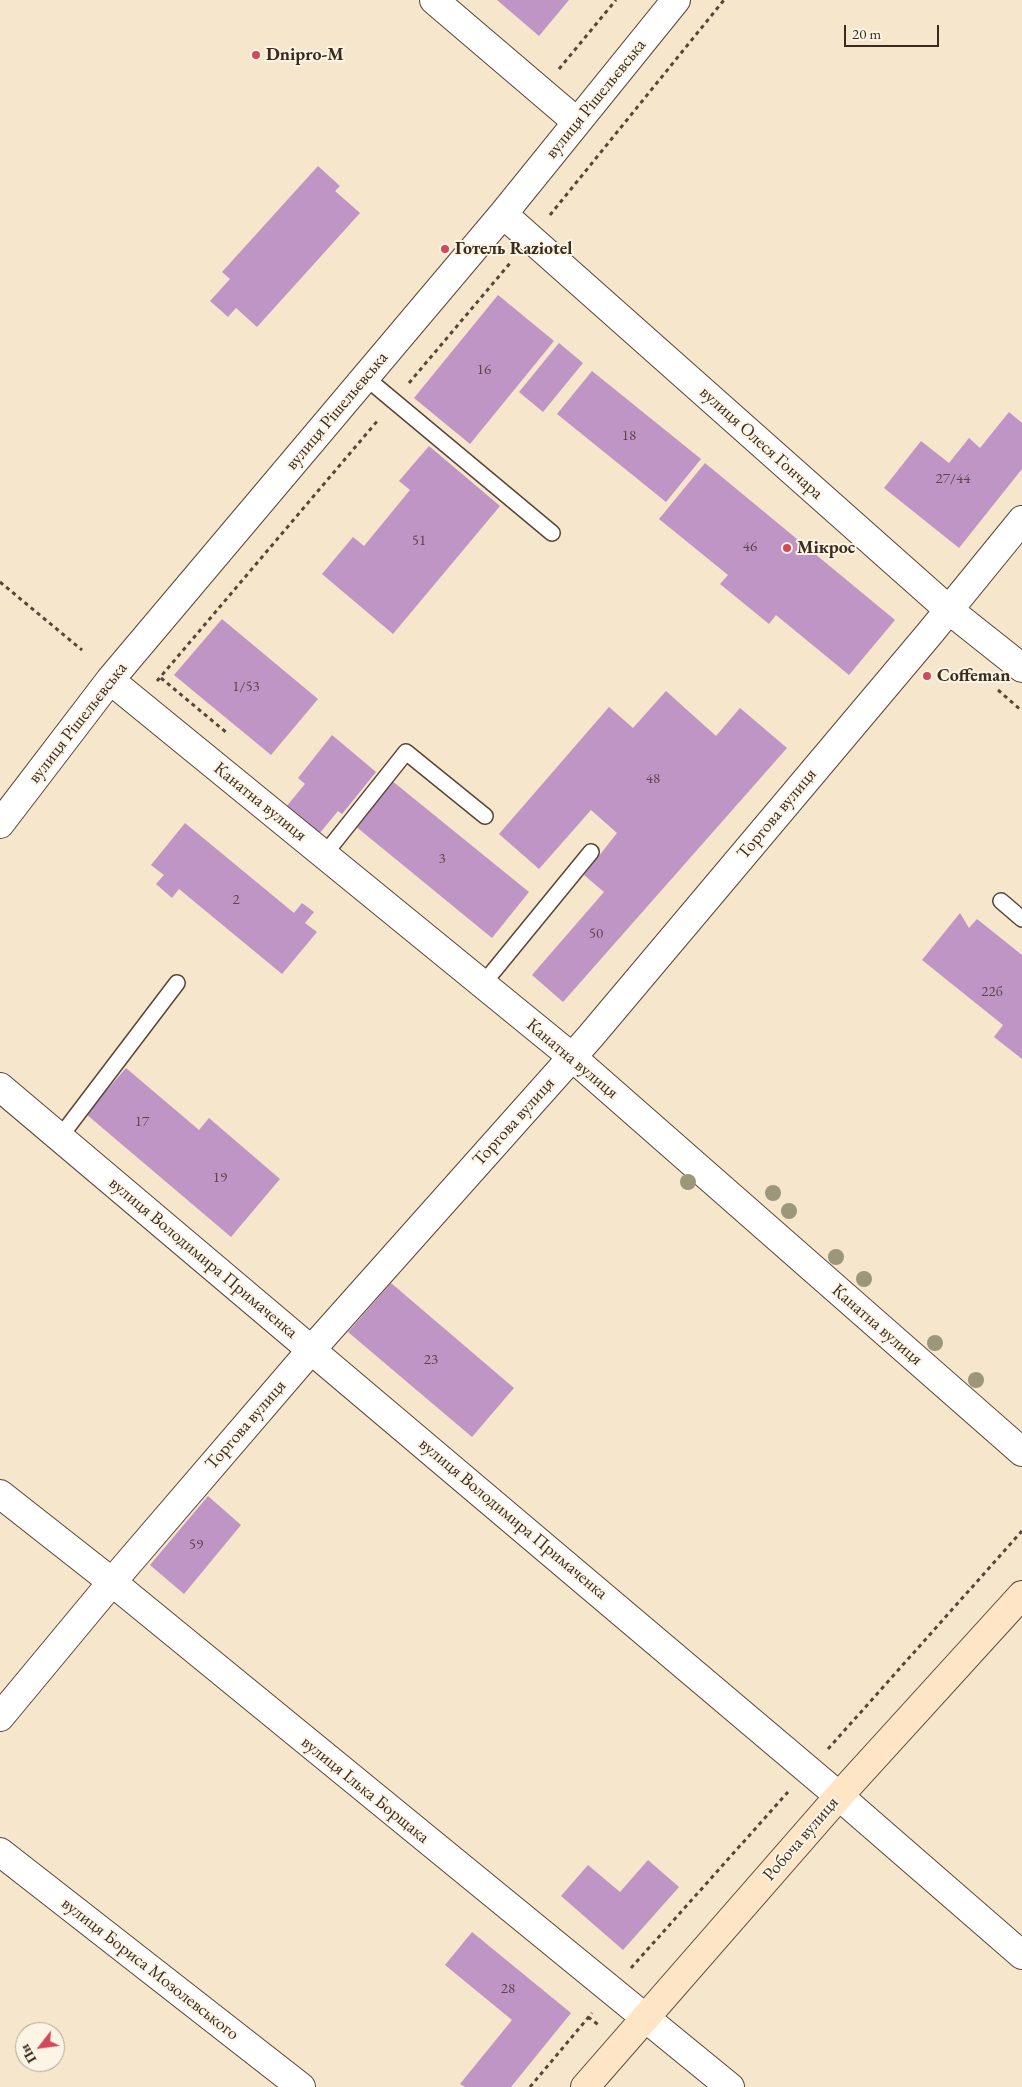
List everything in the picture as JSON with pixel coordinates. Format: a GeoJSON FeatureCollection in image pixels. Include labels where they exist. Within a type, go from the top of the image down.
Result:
{"type":"FeatureCollection","features":[{"type":"Feature","properties":{"kind":"street"},"geometry":{"type":"LineString","coordinates":[[434,0],[578,122]]}},
{"type":"Feature","properties":{"kind":"street","name":"вулиця Рішельєвська"},"geometry":{"type":"LineString","coordinates":[[0,824],[110,680],[503,214],[676,0]]}},
{"type":"Feature","properties":{"kind":"street","name":"вулиця Олеся Гончара"},"geometry":{"type":"LineString","coordinates":[[503,214],[949,610],[1022,668]]}},
{"type":"Feature","properties":{"kind":"street","name":"Торгова вулиця"},"geometry":{"type":"LineString","coordinates":[[0,1717],[112,1582],[312,1348],[572,1057],[949,610],[1022,520]]}},
{"type":"Feature","properties":{"kind":"street","name":"Канатна вулиця"},"geometry":{"type":"LineString","coordinates":[[110,680],[572,1057],[1022,1452]]}},
{"type":"Feature","properties":{"kind":"street","name":"вулиця Володимира Примаченка"},"geometry":{"type":"LineString","coordinates":[[0,1087],[312,1348],[839,1796],[1022,1956]]}},
{"type":"Feature","properties":{"kind":"street","name":"вулиця Ілька Борщака"},"geometry":{"type":"LineString","coordinates":[[0,1494],[112,1582],[730,2087]]}},
{"type":"Feature","properties":{"kind":"street","name":"Робоча вулиця"},"geometry":{"type":"LineString","coordinates":[[585,2087],[644,2017],[839,1796],[1022,1594]]}},
{"type":"Feature","properties":{"kind":"street","name":"вулиця Бориса Мозолевського"},"geometry":{"type":"LineString","coordinates":[[0,1852],[300,2087]]}},
{"type":"Feature","properties":{"kind":"lane"},"geometry":{"type":"LineString","coordinates":[[365,378],[552,533]]}},
{"type":"Feature","properties":{"kind":"lane"},"geometry":{"type":"LineString","coordinates":[[324,855],[406,752],[485,816]]}},
{"type":"Feature","properties":{"kind":"lane"},"geometry":{"type":"LineString","coordinates":[[483,984],[591,852]]}},
{"type":"Feature","properties":{"kind":"lane"},"geometry":{"type":"LineString","coordinates":[[1001,901],[1022,918]]}},
{"type":"Feature","properties":{"kind":"lane"},"geometry":{"type":"LineString","coordinates":[[60,1137],[177,983]]}},
{"type":"Feature","properties":{"kind":"path"},"geometry":{"type":"LineString","coordinates":[[542,91],[616,0]]}},
{"type":"Feature","properties":{"kind":"path"},"geometry":{"type":"LineString","coordinates":[[139,703],[531,239],[724,0]]}},
{"type":"Feature","properties":{"kind":"path"},"geometry":{"type":"LineString","coordinates":[[0,582],[82,650]]}},
{"type":"Feature","properties":{"kind":"path"},"geometry":{"type":"LineString","coordinates":[[530,2087],[611,1991]]}},
{"type":"Feature","properties":{"kind":"building"},"geometry":{"type":"Polygon","coordinates":[[[497,0],[569,0],[539,36],[497,0]]]}},
{"type":"Feature","properties":{"kind":"building"},"geometry":{"type":"Polygon","coordinates":[[[318,166],[340,186],[335,191],[360,213],[257,327],[236,308],[228,317],[210,301],[230,279],[222,272],[318,166]]]}},
{"type":"Feature","properties":{"kind":"building"},"geometry":{"type":"Polygon","coordinates":[[[498,295],[554,341],[470,444],[414,398],[498,295]]]}},
{"type":"Feature","properties":{"kind":"building"},"geometry":{"type":"Polygon","coordinates":[[[559,343],[583,363],[543,412],[519,392],[559,343]]]}},
{"type":"Feature","properties":{"kind":"building"},"geometry":{"type":"Polygon","coordinates":[[[592,371],[701,459],[666,502],[557,414],[592,371]]]}},
{"type":"Feature","properties":{"kind":"building"},"geometry":{"type":"Polygon","coordinates":[[[1009,412],[1022,423],[1022,469],[959,548],[884,488],[921,441],[949,463],[969,438],[980,448],[1009,412]]]}},
{"type":"Feature","properties":{"kind":"building"},"geometry":{"type":"Polygon","coordinates":[[[429,446],[500,506],[393,634],[322,574],[353,537],[364,546],[410,490],[399,481],[429,446]]]}},
{"type":"Feature","properties":{"kind":"building"},"geometry":{"type":"Polygon","coordinates":[[[705,463],[895,620],[849,675],[776,615],[769,624],[720,584],[728,575],[659,519],[705,463]]]}},
{"type":"Feature","properties":{"kind":"building"},"geometry":{"type":"Polygon","coordinates":[[[222,619],[318,699],[271,755],[174,675],[222,619]]]}},
{"type":"Feature","properties":{"kind":"building"},"geometry":{"type":"Polygon","coordinates":[[[666,691],[716,736],[740,708],[787,748],[563,1002],[532,975],[604,892],[584,875],[617,833],[591,810],[539,869],[499,834],[609,707],[633,728],[666,691]]]}},
{"type":"Feature","properties":{"kind":"building"},"geometry":{"type":"Polygon","coordinates":[[[332,735],[376,772],[342,814],[338,811],[319,834],[286,807],[305,784],[298,778],[332,735]]]}},
{"type":"Feature","properties":{"kind":"building"},"geometry":{"type":"Polygon","coordinates":[[[391,780],[529,892],[492,938],[354,825],[391,780]]]}},
{"type":"Feature","properties":{"kind":"building"},"geometry":{"type":"Polygon","coordinates":[[[185,823],[294,913],[302,903],[314,912],[305,923],[317,932],[282,974],[179,889],[172,898],[156,884],[164,875],[151,865],[185,823]]]}},
{"type":"Feature","properties":{"kind":"building"},"geometry":{"type":"Polygon","coordinates":[[[960,913],[969,928],[977,919],[1022,955],[1022,1059],[994,1037],[1003,1025],[922,960],[960,913]]]}},
{"type":"Feature","properties":{"kind":"building"},"geometry":{"type":"Polygon","coordinates":[[[126,1068],[199,1130],[209,1118],[280,1179],[231,1237],[86,1114],[126,1068]]]}},
{"type":"Feature","properties":{"kind":"building"},"geometry":{"type":"Polygon","coordinates":[[[391,1283],[514,1388],[472,1437],[348,1332],[391,1283]]]}},
{"type":"Feature","properties":{"kind":"building"},"geometry":{"type":"Polygon","coordinates":[[[208,1496],[241,1525],[184,1594],[150,1565],[208,1496]]]}},
{"type":"Feature","properties":{"kind":"building"},"geometry":{"type":"Polygon","coordinates":[[[648,1860],[679,1887],[623,1950],[561,1896],[588,1865],[620,1892],[648,1860]]]}},
{"type":"Feature","properties":{"kind":"building"},"geometry":{"type":"Polygon","coordinates":[[[472,1932],[571,2013],[511,2087],[465,2087],[460,2084],[512,2020],[445,1965],[472,1932]]]}},
{"type":"Feature","properties":{"kind":"place","name":"Dnipro-M"},"geometry":{"type":"Point","coordinates":[256,55]}},
{"type":"Feature","properties":{"kind":"place","name":"Готель Raziotel"},"geometry":{"type":"Point","coordinates":[445,249]}},
{"type":"Feature","properties":{"kind":"place","name":"Мікрос"},"geometry":{"type":"Point","coordinates":[787,548]}},
{"type":"Feature","properties":{"kind":"place","name":"Coffeman"},"geometry":{"type":"Point","coordinates":[927,676]}}]}
